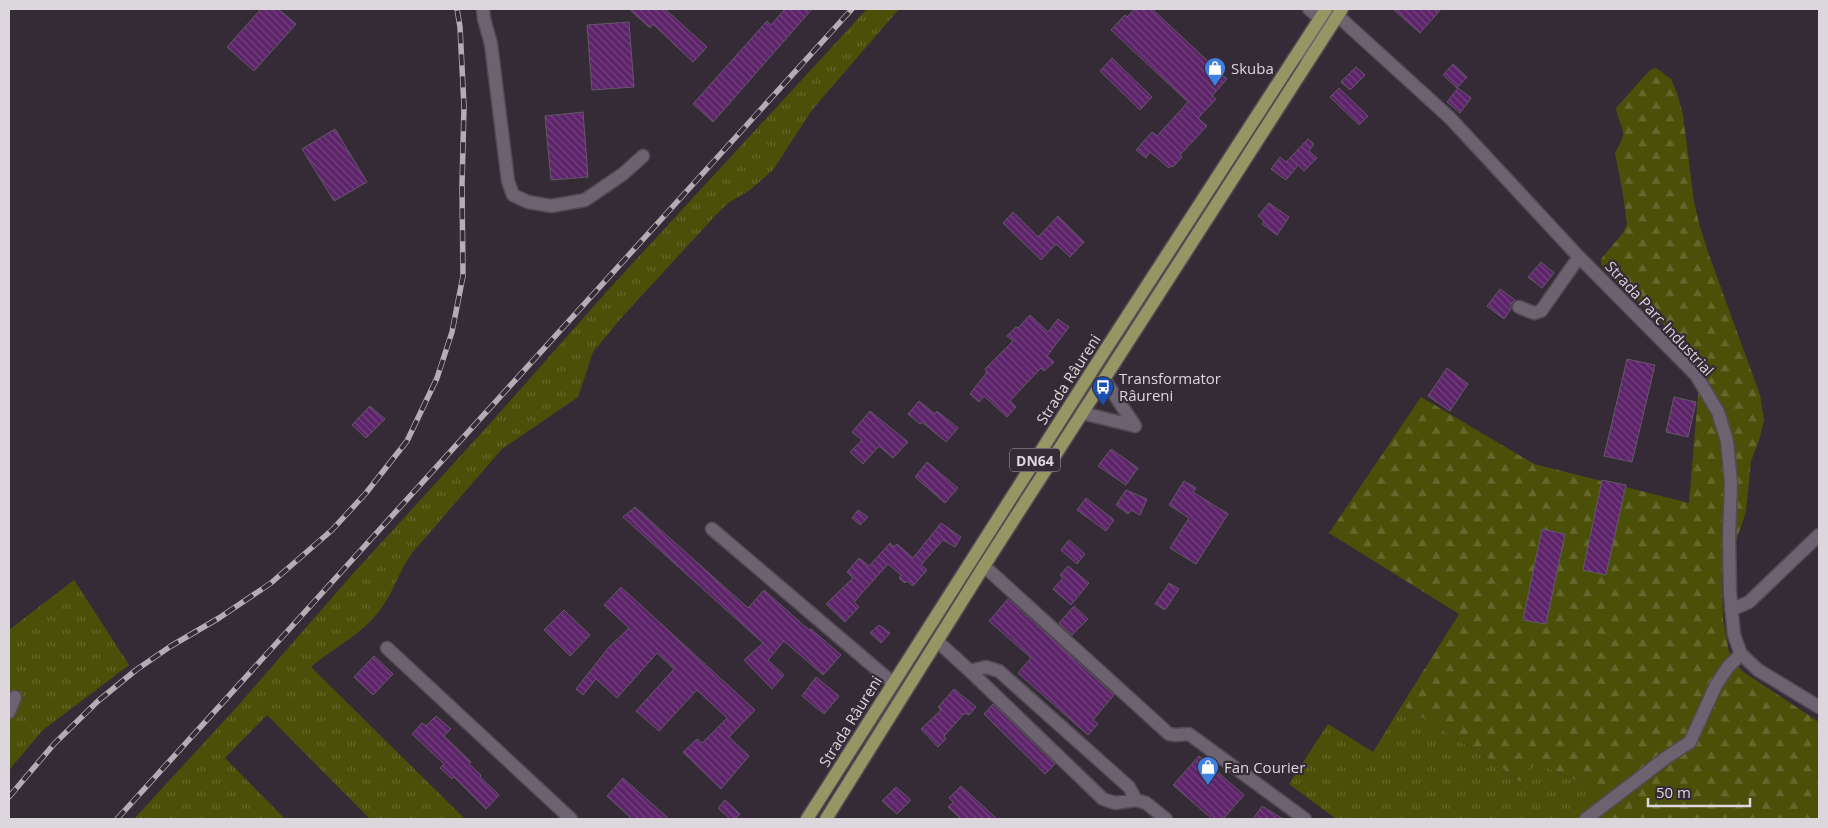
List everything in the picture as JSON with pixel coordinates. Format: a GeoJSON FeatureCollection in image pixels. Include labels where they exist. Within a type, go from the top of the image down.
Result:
{"type":"FeatureCollection","features":[{"type":"Feature","properties":{"kind":"main road","name":"Strada Râureni"},"geometry":{"type":"LineString","coordinates":[[826,819],[984,566],[1338,11]]}},
{"type":"Feature","properties":{"kind":"main road","name":"Strada Râureni"},"geometry":{"type":"LineString","coordinates":[[807,819],[1107,347],[1323,14]]}},
{"type":"Feature","properties":{"kind":"street"},"geometry":{"type":"LineString","coordinates":[[483,9],[484,19],[492,44],[508,181],[513,195],[528,202],[551,206],[585,200],[623,174],[643,156]]}},
{"type":"Feature","properties":{"kind":"street"},"geometry":{"type":"LineString","coordinates":[[1309,9],[1323,14]]}},
{"type":"Feature","properties":{"kind":"street"},"geometry":{"type":"LineString","coordinates":[[1294,58],[1307,49],[1326,19],[1338,11]]}},
{"type":"Feature","properties":{"kind":"street","name":"Strada Parc Industrial"},"geometry":{"type":"LineString","coordinates":[[1338,11],[1450,118],[1580,257],[1696,375],[1718,412],[1727,441],[1730,461],[1729,537],[1731,610],[1734,635],[1741,654],[1758,670],[1819,707]]}},
{"type":"Feature","properties":{"kind":"street"},"geometry":{"type":"LineString","coordinates":[[1519,307],[1534,313],[1540,311],[1580,257]]}},
{"type":"Feature","properties":{"kind":"street"},"geometry":{"type":"LineString","coordinates":[[1082,413],[1135,426],[1104,379]]}},
{"type":"Feature","properties":{"kind":"street"},"geometry":{"type":"LineString","coordinates":[[712,529],[893,684]]}},
{"type":"Feature","properties":{"kind":"street"},"geometry":{"type":"LineString","coordinates":[[1731,610],[1748,602],[1819,534]]}},
{"type":"Feature","properties":{"kind":"street"},"geometry":{"type":"LineString","coordinates":[[984,566],[1169,734],[1189,734],[1305,819]]}},
{"type":"Feature","properties":{"kind":"street"},"geometry":{"type":"LineString","coordinates":[[937,641],[970,670],[1103,799],[1115,803],[1136,800],[1146,803],[1166,819]]}},
{"type":"Feature","properties":{"kind":"street"},"geometry":{"type":"LineString","coordinates":[[387,648],[571,819]]}},
{"type":"Feature","properties":{"kind":"street"},"geometry":{"type":"LineString","coordinates":[[1586,819],[1666,757],[1690,742],[1716,686],[1728,667],[1741,654]]}},
{"type":"Feature","properties":{"kind":"street"},"geometry":{"type":"LineString","coordinates":[[970,670],[986,667],[999,671],[1128,787],[1136,800]]}},
{"type":"Feature","properties":{"kind":"street"},"geometry":{"type":"LineString","coordinates":[[9,712],[15,697]]}},
{"type":"Feature","properties":{"kind":"green space"},"geometry":{"type":"Polygon","coordinates":[[[867,9],[899,9],[812,110],[773,170],[750,190],[728,203],[623,316],[593,352],[578,397],[502,449],[412,553],[385,603],[373,618],[357,633],[311,667],[465,819],[370,819],[267,715],[225,758],[285,819],[134,819],[235,709],[350,577],[609,289],[867,9]]]}},
{"type":"Feature","properties":{"kind":"green space"},"geometry":{"type":"Polygon","coordinates":[[[1656,68],[1671,79],[1677,93],[1683,115],[1694,202],[1700,227],[1760,395],[1764,420],[1751,461],[1746,512],[1722,581],[1723,619],[1729,652],[1742,671],[1819,722],[1819,819],[1583,819],[1608,794],[1536,763],[1520,782],[1497,764],[1402,705],[1459,614],[1329,533],[1421,397],[1534,464],[1689,503],[1701,359],[1610,276],[1601,264],[1601,259],[1623,233],[1627,224],[1615,153],[1623,134],[1616,108],[1650,70],[1656,68]]]}},
{"type":"Feature","properties":{"kind":"green space"},"geometry":{"type":"Polygon","coordinates":[[[74,580],[129,665],[43,730],[9,770],[9,630],[74,580]]]}},
{"type":"Feature","properties":{"kind":"green space"},"geometry":{"type":"Polygon","coordinates":[[[1402,705],[1497,764],[1520,782],[1536,763],[1608,794],[1583,819],[1336,819],[1289,784],[1328,724],[1373,752],[1402,705]]]}},
{"type":"Feature","properties":{"kind":"building"},"geometry":{"type":"Polygon","coordinates":[[[261,9],[278,9],[296,24],[254,71],[227,47],[261,9]]]}},
{"type":"Feature","properties":{"kind":"building"},"geometry":{"type":"Polygon","coordinates":[[[629,9],[665,9],[707,47],[693,62],[653,24],[650,28],[629,9]]]}},
{"type":"Feature","properties":{"kind":"building"},"geometry":{"type":"Polygon","coordinates":[[[785,9],[812,9],[713,122],[693,104],[767,21],[771,25],[785,9]]]}},
{"type":"Feature","properties":{"kind":"building"},"geometry":{"type":"Polygon","coordinates":[[[1135,9],[1152,9],[1227,79],[1212,96],[1216,99],[1198,118],[1207,126],[1180,155],[1182,157],[1173,167],[1169,168],[1150,152],[1146,158],[1136,150],[1152,132],[1157,136],[1188,102],[1111,30],[1125,15],[1127,17],[1135,9]]]}},
{"type":"Feature","properties":{"kind":"building"},"geometry":{"type":"Polygon","coordinates":[[[1393,9],[1441,9],[1420,33],[1393,9]]]}},
{"type":"Feature","properties":{"kind":"building"},"geometry":{"type":"Polygon","coordinates":[[[629,22],[634,87],[592,90],[587,25],[629,22]]]}},
{"type":"Feature","properties":{"kind":"building"},"geometry":{"type":"Polygon","coordinates":[[[1112,58],[1152,97],[1140,110],[1100,71],[1112,58]]]}},
{"type":"Feature","properties":{"kind":"building"},"geometry":{"type":"Polygon","coordinates":[[[1453,64],[1467,77],[1457,88],[1443,75],[1453,64]]]}},
{"type":"Feature","properties":{"kind":"building"},"geometry":{"type":"Polygon","coordinates":[[[1356,67],[1365,75],[1350,90],[1341,82],[1356,67]]]}},
{"type":"Feature","properties":{"kind":"building"},"geometry":{"type":"Polygon","coordinates":[[[1339,88],[1368,116],[1359,125],[1330,97],[1339,88]]]}},
{"type":"Feature","properties":{"kind":"building"},"geometry":{"type":"Polygon","coordinates":[[[1458,88],[1471,98],[1460,113],[1447,102],[1458,88]]]}},
{"type":"Feature","properties":{"kind":"building"},"geometry":{"type":"Polygon","coordinates":[[[583,112],[588,177],[551,180],[545,116],[583,112]]]}},
{"type":"Feature","properties":{"kind":"building"},"geometry":{"type":"Polygon","coordinates":[[[335,129],[367,182],[334,201],[302,149],[335,129]]]}},
{"type":"Feature","properties":{"kind":"building"},"geometry":{"type":"Polygon","coordinates":[[[1308,139],[1314,144],[1309,151],[1317,158],[1304,171],[1298,165],[1286,180],[1271,169],[1280,157],[1286,162],[1308,139]]]}},
{"type":"Feature","properties":{"kind":"building"},"geometry":{"type":"Polygon","coordinates":[[[1269,203],[1289,217],[1277,235],[1262,224],[1264,221],[1258,216],[1269,203]]]}},
{"type":"Feature","properties":{"kind":"building"},"geometry":{"type":"Polygon","coordinates":[[[1013,212],[1038,237],[1058,216],[1084,242],[1070,257],[1056,244],[1041,260],[1003,223],[1013,212]]]}},
{"type":"Feature","properties":{"kind":"building"},"geometry":{"type":"Polygon","coordinates":[[[1541,262],[1554,273],[1542,288],[1528,277],[1541,262]]]}},
{"type":"Feature","properties":{"kind":"building"},"geometry":{"type":"Polygon","coordinates":[[[1500,289],[1515,300],[1504,319],[1487,306],[1500,289]]]}},
{"type":"Feature","properties":{"kind":"building"},"geometry":{"type":"Polygon","coordinates":[[[1030,315],[1048,332],[1058,319],[1069,327],[1047,356],[1054,362],[1044,371],[1041,368],[1010,401],[1016,407],[1007,417],[984,396],[979,402],[970,394],[987,372],[985,369],[1013,341],[1007,336],[1016,327],[1018,328],[1030,315]]]}},
{"type":"Feature","properties":{"kind":"building"},"geometry":{"type":"Polygon","coordinates":[[[1627,359],[1655,365],[1632,462],[1604,456],[1627,359]]]}},
{"type":"Feature","properties":{"kind":"building"},"geometry":{"type":"Polygon","coordinates":[[[1447,368],[1468,384],[1450,411],[1428,396],[1447,368]]]}},
{"type":"Feature","properties":{"kind":"building"},"geometry":{"type":"Polygon","coordinates":[[[1674,397],[1696,402],[1688,437],[1666,432],[1674,397]]]}},
{"type":"Feature","properties":{"kind":"building"},"geometry":{"type":"Polygon","coordinates":[[[919,401],[935,414],[937,411],[958,428],[946,442],[922,422],[920,424],[908,414],[919,401]]]}},
{"type":"Feature","properties":{"kind":"building"},"geometry":{"type":"Polygon","coordinates":[[[370,406],[385,419],[366,438],[352,425],[370,406]]]}},
{"type":"Feature","properties":{"kind":"building"},"geometry":{"type":"Polygon","coordinates":[[[870,411],[908,442],[893,458],[879,446],[863,464],[850,452],[862,440],[852,432],[870,411]]]}},
{"type":"Feature","properties":{"kind":"building"},"geometry":{"type":"Polygon","coordinates":[[[1111,449],[1138,468],[1126,485],[1098,466],[1111,449]]]}},
{"type":"Feature","properties":{"kind":"building"},"geometry":{"type":"Polygon","coordinates":[[[927,462],[958,488],[945,503],[915,477],[927,462]]]}},
{"type":"Feature","properties":{"kind":"building"},"geometry":{"type":"Polygon","coordinates":[[[1602,480],[1626,485],[1606,575],[1583,570],[1602,480]]]}},
{"type":"Feature","properties":{"kind":"building"},"geometry":{"type":"Polygon","coordinates":[[[1184,481],[1196,488],[1193,492],[1228,514],[1196,564],[1170,548],[1189,518],[1169,505],[1184,481]]]}},
{"type":"Feature","properties":{"kind":"building"},"geometry":{"type":"Polygon","coordinates":[[[1126,490],[1147,499],[1140,515],[1131,510],[1128,514],[1116,505],[1126,490]]]}},
{"type":"Feature","properties":{"kind":"building"},"geometry":{"type":"Polygon","coordinates":[[[1086,498],[1114,520],[1106,531],[1077,510],[1086,498]]]}},
{"type":"Feature","properties":{"kind":"building"},"geometry":{"type":"Polygon","coordinates":[[[635,507],[748,608],[764,590],[809,630],[811,629],[841,655],[823,675],[784,641],[768,660],[784,675],[772,689],[744,660],[763,643],[623,517],[635,507]]]}},
{"type":"Feature","properties":{"kind":"building"},"geometry":{"type":"Polygon","coordinates":[[[858,510],[868,517],[860,525],[852,518],[858,510]]]}},
{"type":"Feature","properties":{"kind":"building"},"geometry":{"type":"Polygon","coordinates":[[[941,523],[961,537],[955,547],[943,540],[921,565],[927,570],[913,586],[899,578],[901,575],[888,564],[854,602],[859,607],[845,622],[826,604],[853,578],[847,572],[859,558],[869,566],[890,543],[894,547],[897,544],[913,558],[941,523]]]}},
{"type":"Feature","properties":{"kind":"building"},"geometry":{"type":"Polygon","coordinates":[[[1542,529],[1565,534],[1546,624],[1523,620],[1542,529]]]}},
{"type":"Feature","properties":{"kind":"building"},"geometry":{"type":"Polygon","coordinates":[[[1069,540],[1085,554],[1077,564],[1061,550],[1069,540]]]}},
{"type":"Feature","properties":{"kind":"building"},"geometry":{"type":"Polygon","coordinates":[[[1068,566],[1089,583],[1071,605],[1053,589],[1063,578],[1060,575],[1068,566]]]}},
{"type":"Feature","properties":{"kind":"building"},"geometry":{"type":"Polygon","coordinates":[[[1169,583],[1179,589],[1165,610],[1155,604],[1169,583]]]}},
{"type":"Feature","properties":{"kind":"building"},"geometry":{"type":"Polygon","coordinates":[[[621,587],[755,710],[729,737],[749,756],[721,789],[683,752],[697,739],[702,743],[727,718],[697,690],[659,731],[636,711],[674,669],[657,653],[617,698],[596,679],[583,695],[576,689],[609,647],[629,628],[604,605],[621,587]]]}},
{"type":"Feature","properties":{"kind":"building"},"geometry":{"type":"Polygon","coordinates":[[[1008,599],[1114,695],[1093,720],[1098,724],[1088,735],[1018,673],[1031,658],[989,621],[1008,599]]]}},
{"type":"Feature","properties":{"kind":"building"},"geometry":{"type":"Polygon","coordinates":[[[1074,606],[1088,619],[1072,635],[1059,623],[1074,606]]]}},
{"type":"Feature","properties":{"kind":"building"},"geometry":{"type":"Polygon","coordinates":[[[564,610],[590,635],[570,656],[544,630],[564,610]]]}},
{"type":"Feature","properties":{"kind":"building"},"geometry":{"type":"Polygon","coordinates":[[[879,625],[890,633],[881,643],[870,633],[879,625]]]}},
{"type":"Feature","properties":{"kind":"building"},"geometry":{"type":"Polygon","coordinates":[[[374,656],[393,674],[373,695],[354,677],[374,656]]]}},
{"type":"Feature","properties":{"kind":"building"},"geometry":{"type":"Polygon","coordinates":[[[816,677],[839,696],[824,714],[802,696],[816,677]]]}},
{"type":"Feature","properties":{"kind":"building"},"geometry":{"type":"Polygon","coordinates":[[[954,689],[976,707],[969,715],[965,713],[944,736],[946,739],[938,747],[921,729],[941,710],[938,707],[954,689]]]}},
{"type":"Feature","properties":{"kind":"building"},"geometry":{"type":"Polygon","coordinates":[[[993,704],[1055,764],[1045,774],[984,714],[993,704]]]}},
{"type":"Feature","properties":{"kind":"building"},"geometry":{"type":"Polygon","coordinates":[[[436,716],[451,729],[444,736],[471,762],[469,764],[481,775],[480,777],[499,795],[486,809],[454,777],[452,779],[440,768],[444,764],[412,734],[422,723],[426,726],[436,716]]]}},
{"type":"Feature","properties":{"kind":"building"},"geometry":{"type":"Polygon","coordinates":[[[1199,756],[1244,795],[1223,819],[1212,819],[1173,785],[1199,756]]]}},
{"type":"Feature","properties":{"kind":"building"},"geometry":{"type":"Polygon","coordinates":[[[623,778],[669,819],[632,819],[607,796],[623,778]]]}},
{"type":"Feature","properties":{"kind":"building"},"geometry":{"type":"Polygon","coordinates":[[[961,786],[997,819],[961,819],[948,807],[953,802],[949,798],[961,786]]]}},
{"type":"Feature","properties":{"kind":"building"},"geometry":{"type":"Polygon","coordinates":[[[896,787],[911,800],[897,814],[882,801],[896,787]]]}},
{"type":"Feature","properties":{"kind":"building"},"geometry":{"type":"Polygon","coordinates":[[[725,800],[740,814],[735,819],[730,819],[718,808],[725,800]]]}},
{"type":"Feature","properties":{"kind":"building"},"geometry":{"type":"Polygon","coordinates":[[[1262,806],[1283,819],[1253,819],[1262,806]]]}},
{"type":"Feature","properties":{"kind":"railway"},"geometry":{"type":"LineString","coordinates":[[9,797],[54,744],[98,701],[136,670],[171,646],[219,618],[271,583],[332,530],[366,493],[407,441],[437,378],[452,332],[463,276],[462,185],[464,107],[460,27],[457,9]]}},
{"type":"Feature","properties":{"kind":"railway"},"geometry":{"type":"LineString","coordinates":[[117,819],[852,9]]}},
{"type":"Feature","properties":{"kind":"place","name":"Skuba"},"geometry":{"type":"Point","coordinates":[1215,87]}},
{"type":"Feature","properties":{"kind":"place","name":"Transformator Râureni"},"geometry":{"type":"Point","coordinates":[1103,406]}},
{"type":"Feature","properties":{"kind":"place","name":"Fan Courier"},"geometry":{"type":"Point","coordinates":[1208,786]}}]}
